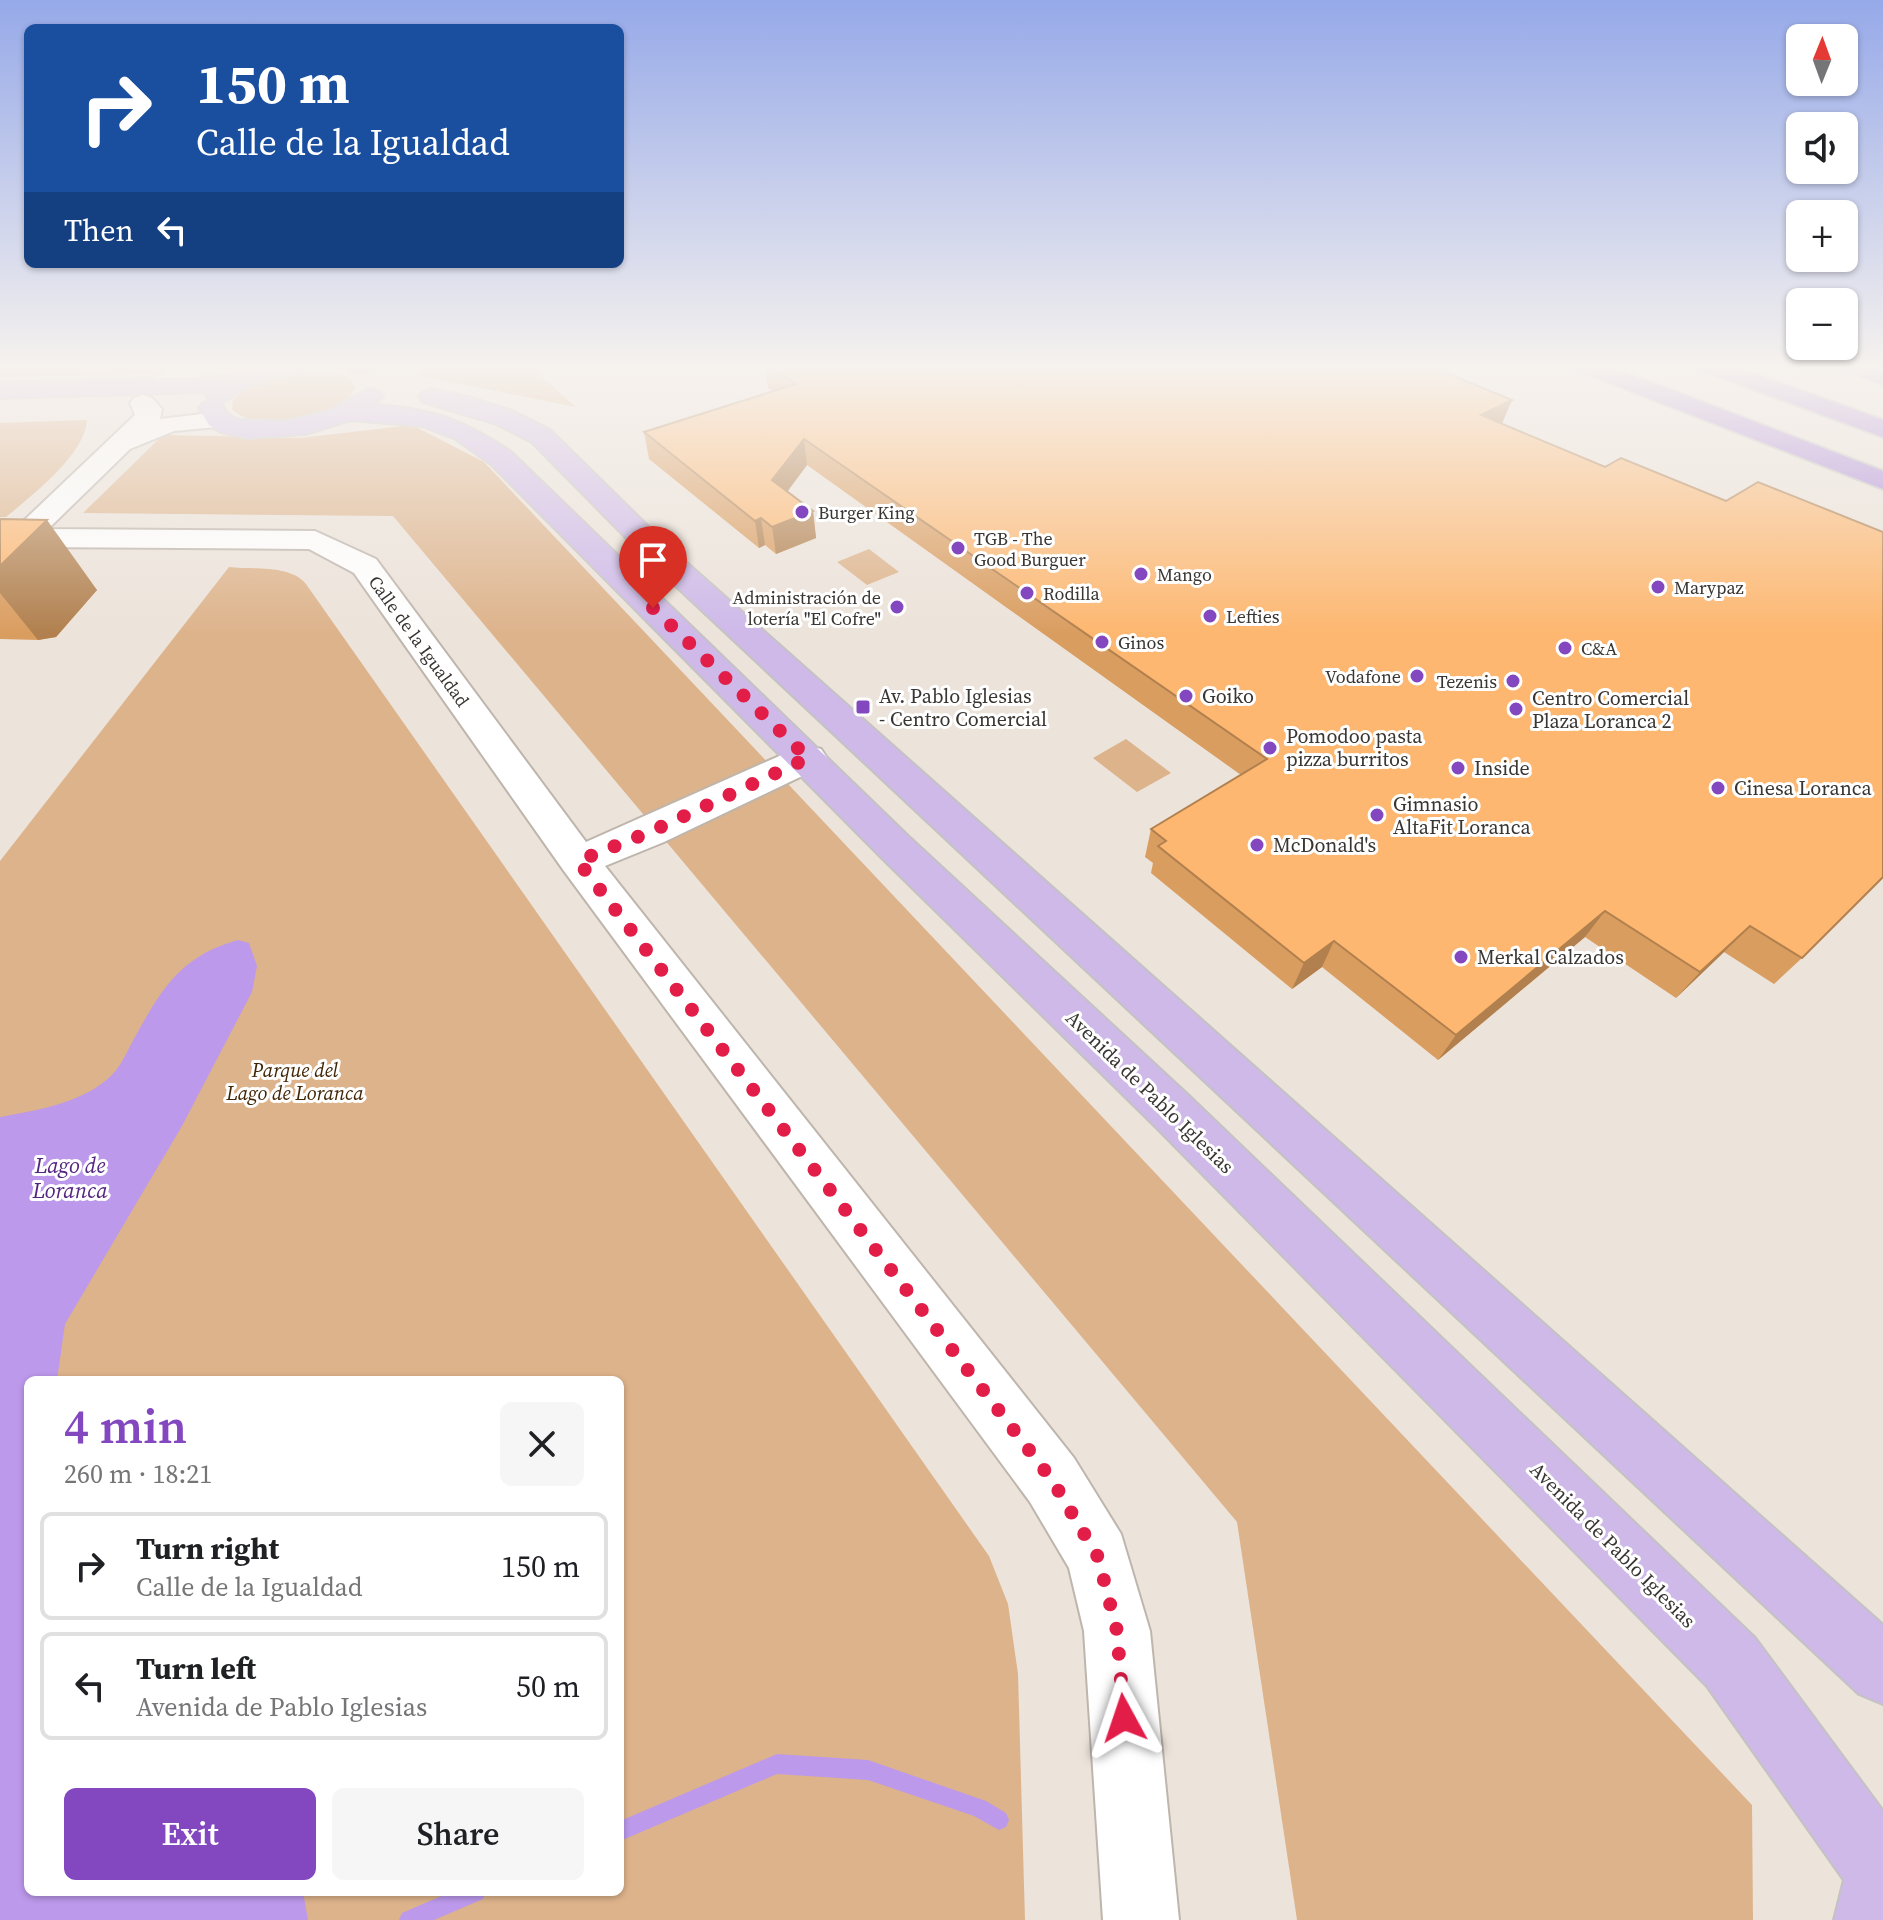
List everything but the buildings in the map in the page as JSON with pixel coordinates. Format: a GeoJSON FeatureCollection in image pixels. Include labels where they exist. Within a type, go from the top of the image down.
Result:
{"type":"FeatureCollection","features":[{"type":"Feature","properties":{"kind":"highway"},"geometry":{"type":"LineString","coordinates":[[1815,455],[1883,481]]}},
{"type":"Feature","properties":{"kind":"highway"},"geometry":{"type":"LineString","coordinates":[[1851,455],[1883,467]]}},
{"type":"Feature","properties":{"kind":"main road","name":"Avenida de Pablo Iglesias"},"geometry":{"type":"LineString","coordinates":[[496,455],[808,758],[895,847],[1171,1110],[1731,1662],[1883,1870]]}},
{"type":"Feature","properties":{"kind":"main road"},"geometry":{"type":"LineString","coordinates":[[560,455],[658,553],[1883,1670]]}},
{"type":"Feature","properties":{"kind":"main road"},"geometry":{"type":"LineString","coordinates":[[1872,1920],[1883,1870]]}},
{"type":"Feature","properties":{"kind":"street"},"geometry":{"type":"LineString","coordinates":[[8,545],[109,455]]}},
{"type":"Feature","properties":{"kind":"street","name":"Calle de la Igualdad"},"geometry":{"type":"LineString","coordinates":[[8,545],[315,540],[365,566],[578,861],[1043,1468],[1098,1557],[1117,1631],[1141,1920]]}},
{"type":"Feature","properties":{"kind":"street"},"geometry":{"type":"LineString","coordinates":[[578,861],[650,832],[808,758]]}},
{"type":"Feature","properties":{"kind":"green space"},"geometry":{"type":"Polygon","coordinates":[[[0,455],[72,455],[29,498],[6,517],[0,517],[0,455]]]}},
{"type":"Feature","properties":{"kind":"green space"},"geometry":{"type":"Polygon","coordinates":[[[143,455],[470,455],[484,462],[1752,1805],[1753,1920],[1297,1920],[1237,1522],[393,516],[83,513],[143,455]]]}},
{"type":"Feature","properties":{"kind":"green space"},"geometry":{"type":"Polygon","coordinates":[[[869,549],[899,572],[867,585],[837,562],[869,549]]]}},
{"type":"Feature","properties":{"kind":"green space","name":"Parque del Lago de Loranca"},"geometry":{"type":"Polygon","coordinates":[[[229,567],[281,571],[306,584],[989,1556],[1008,1604],[1018,1674],[1025,1920],[0,1920],[0,861],[229,567]]]}},
{"type":"Feature","properties":{"kind":"green space"},"geometry":{"type":"Polygon","coordinates":[[[1126,739],[1171,773],[1137,792],[1093,758],[1126,739]]]}},
{"type":"Feature","properties":{"kind":"water","name":"Lago de Loranca"},"geometry":{"type":"Polygon","coordinates":[[[238,940],[249,943],[257,966],[252,992],[182,1126],[65,1324],[58,1376],[24,1376],[24,1896],[304,1896],[308,1920],[0,1920],[0,1117],[63,1103],[106,1080],[120,1065],[164,989],[187,965],[218,947],[238,940]]]}},
{"type":"Feature","properties":{"kind":"waterway"},"geometry":{"type":"LineString","coordinates":[[624,1829],[777,1764],[868,1770],[979,1808],[999,1820]]}},
{"type":"Feature","properties":{"kind":"waterway"},"geometry":{"type":"LineString","coordinates":[[409,1920],[466,1896]]}},
{"type":"Feature","properties":{"kind":"place","name":"Burger King"},"geometry":{"type":"Point","coordinates":[802,512]}},
{"type":"Feature","properties":{"kind":"place","name":"TGB - The Good Burguer"},"geometry":{"type":"Point","coordinates":[958,548]}},
{"type":"Feature","properties":{"kind":"place","name":"Mango"},"geometry":{"type":"Point","coordinates":[1141,574]}},
{"type":"Feature","properties":{"kind":"place","name":"Marypaz"},"geometry":{"type":"Point","coordinates":[1658,587]}},
{"type":"Feature","properties":{"kind":"place","name":"Rodilla"},"geometry":{"type":"Point","coordinates":[1027,593]}},
{"type":"Feature","properties":{"kind":"place","name":"Administración de lotería \"El Cofre\""},"geometry":{"type":"Point","coordinates":[897,607]}},
{"type":"Feature","properties":{"kind":"place","name":"Lefties"},"geometry":{"type":"Point","coordinates":[1210,616]}},
{"type":"Feature","properties":{"kind":"place","name":"Ginos"},"geometry":{"type":"Point","coordinates":[1102,642]}},
{"type":"Feature","properties":{"kind":"place","name":"C&A"},"geometry":{"type":"Point","coordinates":[1565,648]}},
{"type":"Feature","properties":{"kind":"place","name":"Vodafone"},"geometry":{"type":"Point","coordinates":[1417,676]}},
{"type":"Feature","properties":{"kind":"place","name":"Tezenis"},"geometry":{"type":"Point","coordinates":[1513,681]}},
{"type":"Feature","properties":{"kind":"place","name":"Goiko"},"geometry":{"type":"Point","coordinates":[1186,696]}},
{"type":"Feature","properties":{"kind":"place","name":"Av. Pablo Iglesias - Centro Comercial"},"geometry":{"type":"Point","coordinates":[863,707]}},
{"type":"Feature","properties":{"kind":"place","name":"Centro Comercial Plaza Loranca 2"},"geometry":{"type":"Point","coordinates":[1516,709]}},
{"type":"Feature","properties":{"kind":"place","name":"Pomodoo pasta pizza burritos"},"geometry":{"type":"Point","coordinates":[1270,748]}},
{"type":"Feature","properties":{"kind":"place","name":"Inside"},"geometry":{"type":"Point","coordinates":[1458,768]}},
{"type":"Feature","properties":{"kind":"place","name":"Cinesa Loranca"},"geometry":{"type":"Point","coordinates":[1718,788]}},
{"type":"Feature","properties":{"kind":"place","name":"Gimnasio AltaFit Loranca"},"geometry":{"type":"Point","coordinates":[1377,815]}},
{"type":"Feature","properties":{"kind":"place","name":"McDonald's"},"geometry":{"type":"Point","coordinates":[1257,845]}},
{"type":"Feature","properties":{"kind":"place","name":"Merkal Calzados"},"geometry":{"type":"Point","coordinates":[1461,957]}},
{"type":"Feature","properties":{"kind":"route"},"geometry":{"type":"LineString","coordinates":[[653,608],[808,758],[650,832],[578,861],[1052,1480],[1098,1557],[1117,1631],[1124,1718]]}}]}
